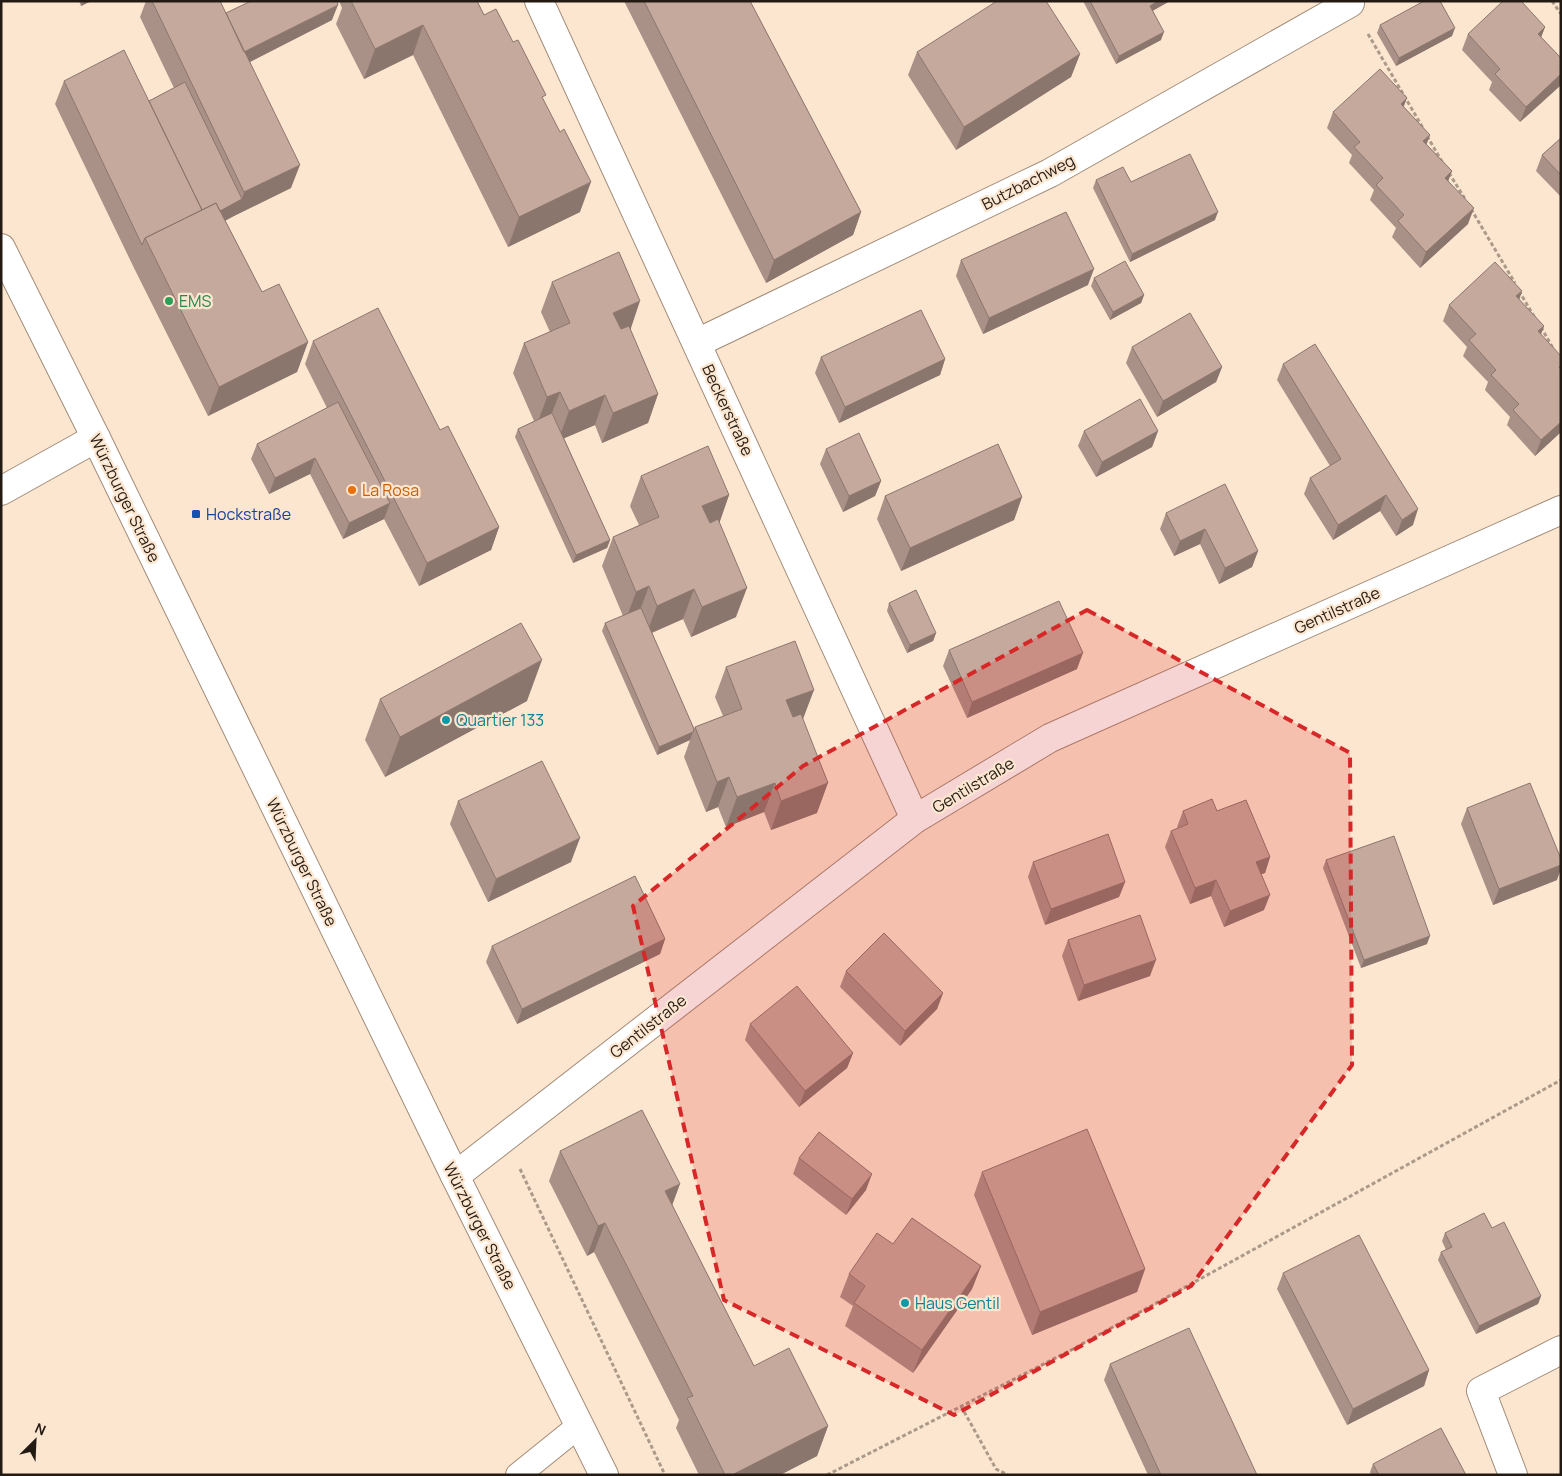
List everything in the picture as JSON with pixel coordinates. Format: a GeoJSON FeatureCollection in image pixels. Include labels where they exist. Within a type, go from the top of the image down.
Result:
{"type":"FeatureCollection","features":[{"type":"Feature","properties":{"kind":"street","name":"Beckerstraße"},"geometry":{"type":"LineString","coordinates":[[539,1],[915,819]]}},
{"type":"Feature","properties":{"kind":"street","name":"Butzbachweg"},"geometry":{"type":"LineString","coordinates":[[697,343],[1050,173],[1350,3]]}},
{"type":"Feature","properties":{"kind":"street","name":"Würzburger Straße"},"geometry":{"type":"LineString","coordinates":[[1,248],[96,438],[455,1176],[604,1475]]}},
{"type":"Feature","properties":{"kind":"street"},"geometry":{"type":"LineString","coordinates":[[1,491],[96,438]]}},
{"type":"Feature","properties":{"kind":"street","name":"Gentilstraße"},"geometry":{"type":"LineString","coordinates":[[455,1176],[915,819],[1050,738],[1561,510]]}},
{"type":"Feature","properties":{"kind":"street"},"geometry":{"type":"LineString","coordinates":[[1513,1475],[1481,1391],[1561,1350]]}},
{"type":"Feature","properties":{"kind":"lane"},"geometry":{"type":"LineString","coordinates":[[518,1475],[580,1426]]}},
{"type":"Feature","properties":{"kind":"path"},"geometry":{"type":"LineString","coordinates":[[1552,1],[1561,14]]}},
{"type":"Feature","properties":{"kind":"path"},"geometry":{"type":"LineString","coordinates":[[1375,47],[1556,353]]}},
{"type":"Feature","properties":{"kind":"path"},"geometry":{"type":"LineString","coordinates":[[827,1475],[1073,1349],[1561,1080]]}},
{"type":"Feature","properties":{"kind":"path"},"geometry":{"type":"LineString","coordinates":[[505,1137],[665,1475]]}},
{"type":"Feature","properties":{"kind":"path"},"geometry":{"type":"LineString","coordinates":[[961,1406],[996,1469],[1008,1475]]}},
{"type":"Feature","properties":{"kind":"highlighted area"},"geometry":{"type":"Polygon","coordinates":[[[1087,610],[1350,753],[1352,1065],[1191,1286],[954,1415],[724,1300],[633,906],[803,766],[1087,610]]]}},
{"type":"Feature","properties":{"kind":"building"},"geometry":{"type":"Polygon","coordinates":[[[152,1],[220,1],[300,165],[244,192],[152,1]]]}},
{"type":"Feature","properties":{"kind":"building"},"geometry":{"type":"Polygon","coordinates":[[[251,1],[337,1],[338,5],[244,52],[226,13],[251,1]]]}},
{"type":"Feature","properties":{"kind":"building"},"geometry":{"type":"Polygon","coordinates":[[[351,1],[477,1],[484,15],[496,9],[513,42],[518,40],[546,95],[542,97],[560,132],[564,129],[591,182],[519,217],[423,25],[375,49],[351,1]]]}},
{"type":"Feature","properties":{"kind":"building"},"geometry":{"type":"Polygon","coordinates":[[[644,1],[750,1],[861,212],[774,260],[644,1]]]}},
{"type":"Feature","properties":{"kind":"building"},"geometry":{"type":"Polygon","coordinates":[[[997,1],[1046,1],[1080,54],[964,127],[917,52],[997,1]]]}},
{"type":"Feature","properties":{"kind":"building"},"geometry":{"type":"Polygon","coordinates":[[[1090,1],[1158,1],[1150,6],[1164,32],[1119,56],[1090,1]]]}},
{"type":"Feature","properties":{"kind":"building"},"geometry":{"type":"Polygon","coordinates":[[[1424,1],[1440,1],[1455,28],[1399,58],[1380,25],[1424,1]]]}},
{"type":"Feature","properties":{"kind":"building"},"geometry":{"type":"Polygon","coordinates":[[[1503,1],[1521,1],[1545,27],[1538,34],[1561,58],[1561,74],[1526,107],[1495,74],[1500,69],[1468,34],[1503,1]]]}},
{"type":"Feature","properties":{"kind":"building"},"geometry":{"type":"Polygon","coordinates":[[[124,50],[202,210],[145,238],[142,245],[64,81],[124,50]]]}},
{"type":"Feature","properties":{"kind":"building"},"geometry":{"type":"Polygon","coordinates":[[[1380,69],[1407,98],[1401,104],[1430,135],[1423,141],[1452,171],[1445,178],[1474,208],[1426,252],[1398,221],[1404,215],[1376,185],[1383,178],[1354,147],[1360,142],[1333,112],[1380,69]]]}},
{"type":"Feature","properties":{"kind":"building"},"geometry":{"type":"Polygon","coordinates":[[[185,82],[242,199],[220,211],[216,203],[202,210],[149,101],[185,82]]]}},
{"type":"Feature","properties":{"kind":"building"},"geometry":{"type":"Polygon","coordinates":[[[1561,138],[1561,175],[1542,155],[1561,138]]]}},
{"type":"Feature","properties":{"kind":"building"},"geometry":{"type":"Polygon","coordinates":[[[1190,154],[1218,212],[1132,254],[1096,180],[1123,167],[1131,182],[1190,154]]]}},
{"type":"Feature","properties":{"kind":"building"},"geometry":{"type":"Polygon","coordinates":[[[216,203],[262,292],[279,284],[308,342],[219,387],[145,238],[216,203]]]}},
{"type":"Feature","properties":{"kind":"building"},"geometry":{"type":"Polygon","coordinates":[[[1066,212],[1094,269],[989,318],[961,260],[1066,212]]]}},
{"type":"Feature","properties":{"kind":"building"},"geometry":{"type":"Polygon","coordinates":[[[619,252],[640,301],[613,313],[621,329],[629,326],[658,394],[613,413],[605,395],[569,411],[560,392],[547,397],[524,343],[570,323],[552,282],[619,252]]]}},
{"type":"Feature","properties":{"kind":"building"},"geometry":{"type":"Polygon","coordinates":[[[1125,261],[1144,295],[1113,312],[1094,278],[1125,261]]]}},
{"type":"Feature","properties":{"kind":"building"},"geometry":{"type":"Polygon","coordinates":[[[1495,262],[1522,291],[1516,296],[1544,326],[1538,331],[1561,356],[1561,365],[1559,367],[1561,370],[1561,422],[1541,440],[1513,410],[1519,404],[1491,375],[1496,370],[1469,340],[1476,334],[1449,305],[1495,262]]]}},
{"type":"Feature","properties":{"kind":"building"},"geometry":{"type":"Polygon","coordinates":[[[378,308],[440,430],[448,426],[499,527],[427,563],[313,341],[378,308]]]}},
{"type":"Feature","properties":{"kind":"building"},"geometry":{"type":"Polygon","coordinates":[[[921,310],[945,359],[845,407],[821,357],[921,310]]]}},
{"type":"Feature","properties":{"kind":"building"},"geometry":{"type":"Polygon","coordinates":[[[1190,313],[1222,367],[1163,401],[1132,347],[1190,313]]]}},
{"type":"Feature","properties":{"kind":"building"},"geometry":{"type":"Polygon","coordinates":[[[1315,344],[1418,509],[1402,520],[1386,495],[1338,525],[1310,478],[1341,459],[1283,364],[1315,344]]]}},
{"type":"Feature","properties":{"kind":"building"},"geometry":{"type":"Polygon","coordinates":[[[1140,399],[1158,431],[1102,462],[1084,431],[1140,399]]]}},
{"type":"Feature","properties":{"kind":"building"},"geometry":{"type":"Polygon","coordinates":[[[338,402],[390,503],[349,523],[315,458],[275,478],[257,444],[338,402]]]}},
{"type":"Feature","properties":{"kind":"building"},"geometry":{"type":"Polygon","coordinates":[[[552,413],[610,540],[576,555],[518,429],[552,413]]]}},
{"type":"Feature","properties":{"kind":"building"},"geometry":{"type":"Polygon","coordinates":[[[859,433],[881,481],[849,496],[826,449],[859,433]]]}},
{"type":"Feature","properties":{"kind":"building"},"geometry":{"type":"Polygon","coordinates":[[[998,444],[1022,497],[910,548],[885,496],[998,444]]]}},
{"type":"Feature","properties":{"kind":"building"},"geometry":{"type":"Polygon","coordinates":[[[708,446],[729,495],[702,506],[710,523],[718,519],[747,588],[702,607],[694,589],[657,606],[649,586],[636,592],[613,537],[659,517],[641,476],[708,446]]]}},
{"type":"Feature","properties":{"kind":"building"},"geometry":{"type":"Polygon","coordinates":[[[1225,484],[1258,551],[1225,568],[1205,529],[1180,541],[1166,513],[1225,484]]]}},
{"type":"Feature","properties":{"kind":"building"},"geometry":{"type":"Polygon","coordinates":[[[916,590],[936,633],[910,645],[889,603],[916,590]]]}},
{"type":"Feature","properties":{"kind":"building"},"geometry":{"type":"Polygon","coordinates":[[[1059,601],[1083,653],[972,702],[949,650],[1059,601]]]}},
{"type":"Feature","properties":{"kind":"building"},"geometry":{"type":"Polygon","coordinates":[[[641,608],[694,729],[693,732],[659,747],[605,623],[641,608]]]}},
{"type":"Feature","properties":{"kind":"building"},"geometry":{"type":"Polygon","coordinates":[[[521,623],[542,660],[400,737],[380,699],[521,623]]]}},
{"type":"Feature","properties":{"kind":"building"},"geometry":{"type":"Polygon","coordinates":[[[795,641],[814,690],[786,700],[793,717],[801,714],[828,783],[781,801],[775,783],[737,797],[729,777],[717,782],[695,727],[742,709],[726,667],[795,641]]]}},
{"type":"Feature","properties":{"kind":"building"},"geometry":{"type":"Polygon","coordinates":[[[542,761],[580,838],[496,879],[458,801],[542,761]]]}},
{"type":"Feature","properties":{"kind":"building"},"geometry":{"type":"Polygon","coordinates":[[[1530,783],[1561,859],[1561,865],[1499,889],[1467,808],[1530,783]]]}},
{"type":"Feature","properties":{"kind":"building"},"geometry":{"type":"Polygon","coordinates":[[[1212,799],[1217,811],[1246,800],[1270,857],[1256,862],[1270,895],[1230,911],[1216,880],[1195,888],[1171,831],[1188,824],[1183,811],[1212,799]]]}},
{"type":"Feature","properties":{"kind":"building"},"geometry":{"type":"Polygon","coordinates":[[[1108,834],[1125,882],[1051,909],[1033,862],[1108,834]]]}},
{"type":"Feature","properties":{"kind":"building"},"geometry":{"type":"Polygon","coordinates":[[[1394,836],[1430,936],[1364,960],[1326,860],[1394,836]]]}},
{"type":"Feature","properties":{"kind":"building"},"geometry":{"type":"Polygon","coordinates":[[[635,876],[665,939],[522,1009],[492,946],[635,876]]]}},
{"type":"Feature","properties":{"kind":"building"},"geometry":{"type":"Polygon","coordinates":[[[1140,915],[1156,960],[1084,985],[1068,940],[1140,915]]]}},
{"type":"Feature","properties":{"kind":"building"},"geometry":{"type":"Polygon","coordinates":[[[884,933],[943,993],[905,1031],[846,971],[884,933]]]}},
{"type":"Feature","properties":{"kind":"building"},"geometry":{"type":"Polygon","coordinates":[[[797,986],[853,1053],[805,1091],[750,1024],[797,986]]]}},
{"type":"Feature","properties":{"kind":"building"},"geometry":{"type":"Polygon","coordinates":[[[642,1110],[680,1184],[665,1191],[754,1366],[789,1348],[828,1426],[732,1475],[725,1475],[687,1398],[693,1396],[605,1223],[598,1226],[560,1151],[642,1110]]]}},
{"type":"Feature","properties":{"kind":"building"},"geometry":{"type":"Polygon","coordinates":[[[1087,1129],[1145,1269],[1040,1312],[982,1172],[1087,1129]]]}},
{"type":"Feature","properties":{"kind":"building"},"geometry":{"type":"Polygon","coordinates":[[[819,1132],[872,1174],[852,1199],[799,1158],[819,1132]]]}},
{"type":"Feature","properties":{"kind":"building"},"geometry":{"type":"Polygon","coordinates":[[[1484,1213],[1492,1228],[1504,1222],[1541,1296],[1479,1326],[1441,1252],[1452,1247],[1445,1233],[1484,1213]]]}},
{"type":"Feature","properties":{"kind":"building","name":"Haus Gentil"},"geometry":{"type":"Polygon","coordinates":[[[912,1218],[981,1266],[922,1350],[854,1303],[865,1286],[849,1274],[877,1233],[893,1244],[912,1218]]]}},
{"type":"Feature","properties":{"kind":"building"},"geometry":{"type":"Polygon","coordinates":[[[1359,1235],[1429,1370],[1353,1409],[1283,1273],[1359,1235]]]}},
{"type":"Feature","properties":{"kind":"building"},"geometry":{"type":"Polygon","coordinates":[[[1189,1328],[1257,1475],[1161,1475],[1110,1364],[1189,1328]]]}},
{"type":"Feature","properties":{"kind":"building"},"geometry":{"type":"Polygon","coordinates":[[[1441,1428],[1466,1475],[1379,1475],[1373,1464],[1441,1428]]]}},
{"type":"Feature","properties":{"kind":"place","name":"EMS"},"geometry":{"type":"Point","coordinates":[169,301]}},
{"type":"Feature","properties":{"kind":"place","name":"La Rosa"},"geometry":{"type":"Point","coordinates":[352,490]}},
{"type":"Feature","properties":{"kind":"place","name":"Hockstraße"},"geometry":{"type":"Point","coordinates":[196,514]}},
{"type":"Feature","properties":{"kind":"place","name":"Quartier 133"},"geometry":{"type":"Point","coordinates":[446,720]}},
{"type":"Feature","properties":{"kind":"place","name":"Haus Gentil"},"geometry":{"type":"Point","coordinates":[905,1303]}}]}
